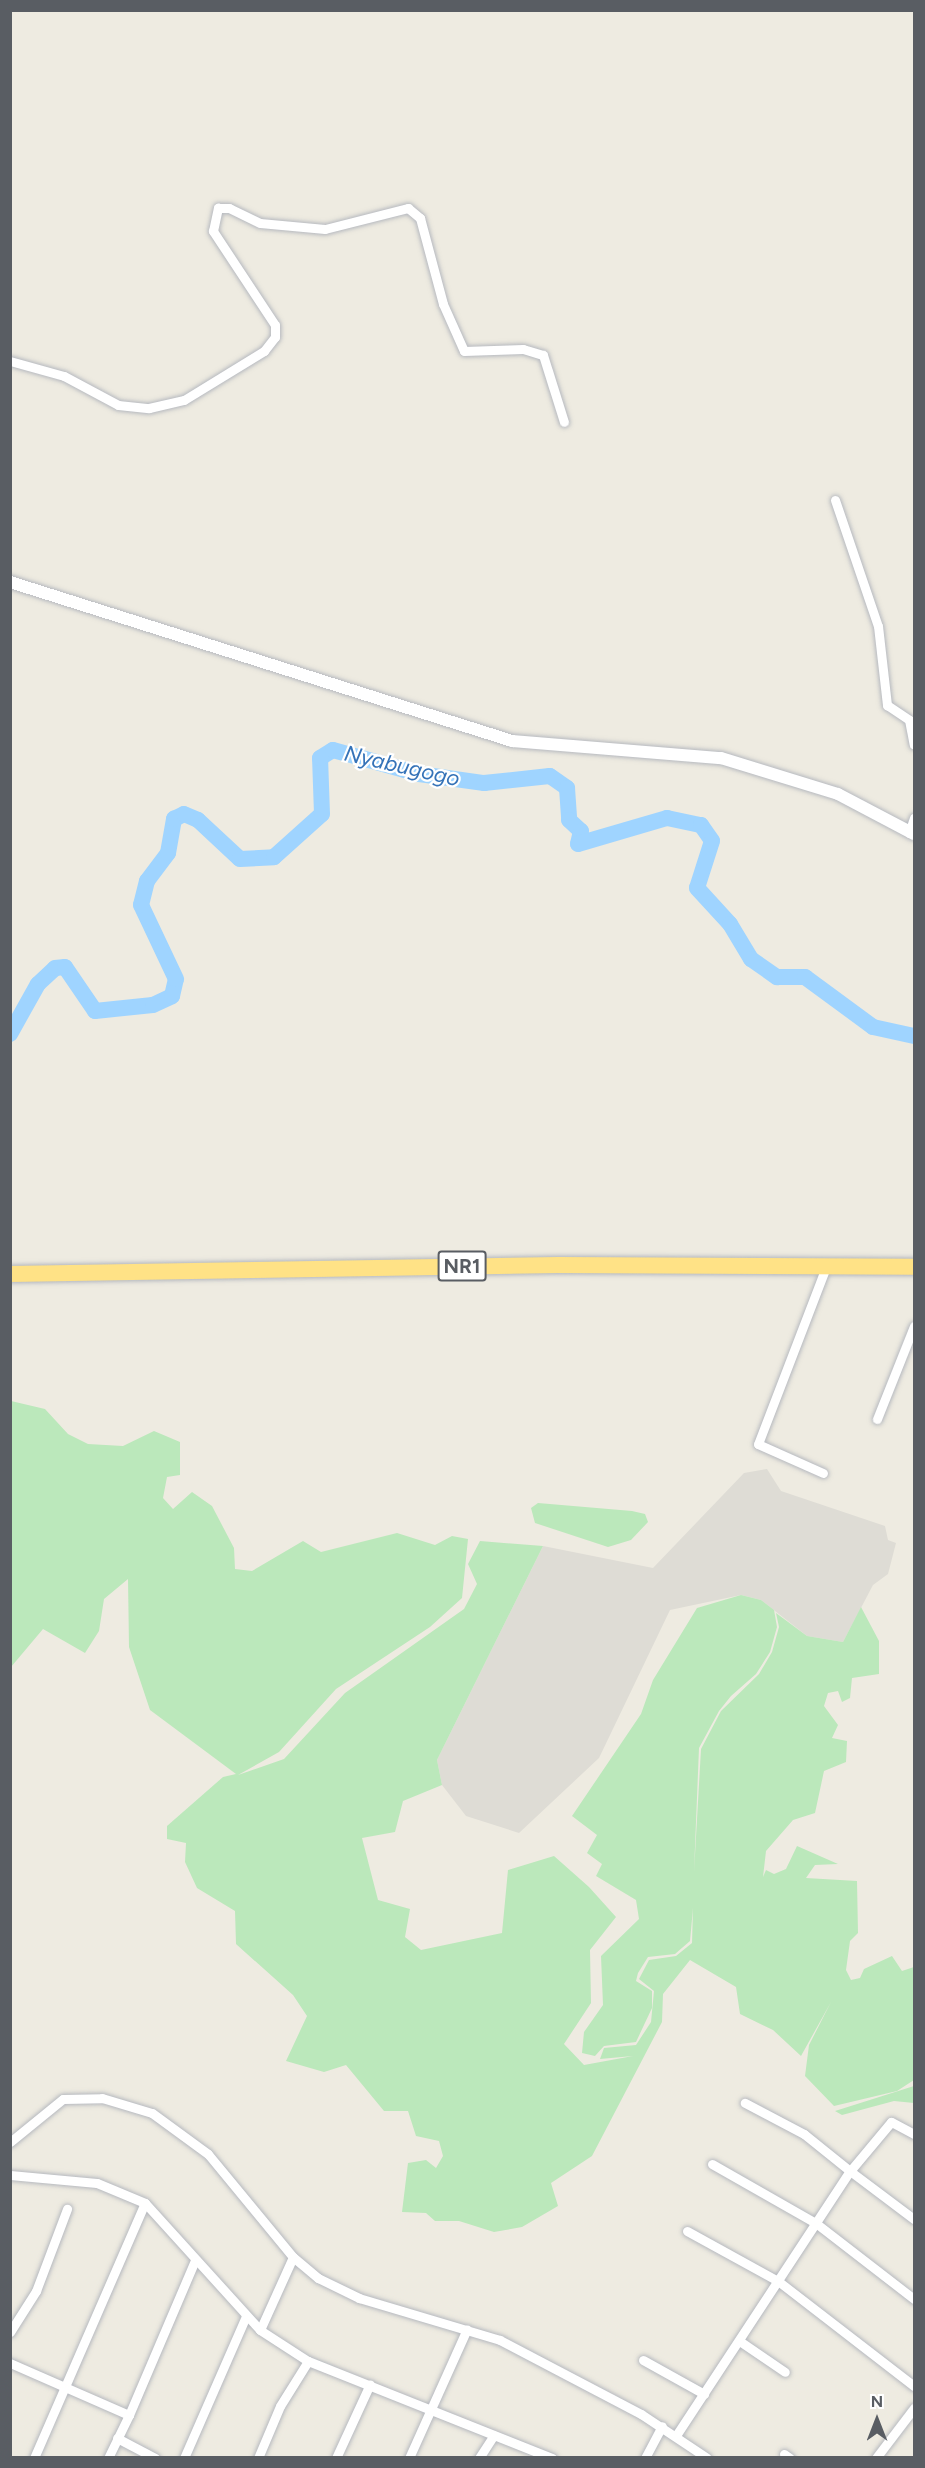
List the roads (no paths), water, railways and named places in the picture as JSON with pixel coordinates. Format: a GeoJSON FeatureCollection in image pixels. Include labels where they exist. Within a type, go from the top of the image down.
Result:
{"type":"FeatureCollection","features":[{"type":"Feature","properties":{"kind":"highway","name":"NR1"},"geometry":{"type":"LineString","coordinates":[[10,1274],[827,1264],[915,1267]]}},
{"type":"Feature","properties":{"kind":"main road"},"geometry":{"type":"LineString","coordinates":[[10,582],[512,741],[721,758],[838,794],[912,833]]}},
{"type":"Feature","properties":{"kind":"street"},"geometry":{"type":"LineString","coordinates":[[10,361],[64,376],[118,405],[149,408],[184,400],[226,377],[275,337],[275,325],[213,231],[218,208],[229,208],[260,223],[325,229],[408,208],[420,218],[443,304],[464,351],[523,349],[543,355],[564,422]]}},
{"type":"Feature","properties":{"kind":"street"},"geometry":{"type":"LineString","coordinates":[[835,500],[878,627],[887,705],[909,720],[915,745]]}},
{"type":"Feature","properties":{"kind":"street"},"geometry":{"type":"LineString","coordinates":[[912,833],[915,818]]}},
{"type":"Feature","properties":{"kind":"street"},"geometry":{"type":"LineString","coordinates":[[823,1473],[758,1444],[827,1264]]}},
{"type":"Feature","properties":{"kind":"street"},"geometry":{"type":"LineString","coordinates":[[877,1419],[915,1326]]}},
{"type":"Feature","properties":{"kind":"street"},"geometry":{"type":"LineString","coordinates":[[10,2142],[63,2099],[102,2098],[152,2113],[208,2154],[293,2257],[318,2278],[359,2298],[467,2329],[544,2361],[677,2434],[707,2457]]}},
{"type":"Feature","properties":{"kind":"street"},"geometry":{"type":"LineString","coordinates":[[745,2103],[804,2134],[915,2219]]}},
{"type":"Feature","properties":{"kind":"street"},"geometry":{"type":"LineString","coordinates":[[677,2434],[741,2342],[850,2171],[891,2122],[915,2134]]}},
{"type":"Feature","properties":{"kind":"street"},"geometry":{"type":"LineString","coordinates":[[712,2164],[818,2224],[915,2299]]}},
{"type":"Feature","properties":{"kind":"street"},"geometry":{"type":"LineString","coordinates":[[10,2175],[97,2183],[145,2203],[260,2330],[308,2361],[370,2384],[430,2411],[552,2457]]}},
{"type":"Feature","properties":{"kind":"street"},"geometry":{"type":"LineString","coordinates":[[34,2457],[69,2386],[145,2203]]}},
{"type":"Feature","properties":{"kind":"street"},"geometry":{"type":"LineString","coordinates":[[10,2332],[36,2291],[67,2210]]}},
{"type":"Feature","properties":{"kind":"street"},"geometry":{"type":"LineString","coordinates":[[687,2231],[778,2281],[915,2386]]}},
{"type":"Feature","properties":{"kind":"street"},"geometry":{"type":"LineString","coordinates":[[260,2330],[293,2257]]}},
{"type":"Feature","properties":{"kind":"street"},"geometry":{"type":"LineString","coordinates":[[108,2457],[129,2415],[195,2260]]}},
{"type":"Feature","properties":{"kind":"street"},"geometry":{"type":"LineString","coordinates":[[184,2457],[246,2316]]}},
{"type":"Feature","properties":{"kind":"street"},"geometry":{"type":"LineString","coordinates":[[409,2457],[467,2329]]}},
{"type":"Feature","properties":{"kind":"street"},"geometry":{"type":"LineString","coordinates":[[741,2342],[785,2372]]}},
{"type":"Feature","properties":{"kind":"street"},"geometry":{"type":"LineString","coordinates":[[643,2360],[704,2394]]}},
{"type":"Feature","properties":{"kind":"street"},"geometry":{"type":"LineString","coordinates":[[258,2457],[280,2406],[308,2361]]}},
{"type":"Feature","properties":{"kind":"street"},"geometry":{"type":"LineString","coordinates":[[10,2363],[69,2386],[129,2415]]}},
{"type":"Feature","properties":{"kind":"street"},"geometry":{"type":"LineString","coordinates":[[336,2457],[370,2384]]}},
{"type":"Feature","properties":{"kind":"street"},"geometry":{"type":"LineString","coordinates":[[876,2457],[915,2408]]}},
{"type":"Feature","properties":{"kind":"street"},"geometry":{"type":"LineString","coordinates":[[645,2457],[662,2426]]}},
{"type":"Feature","properties":{"kind":"street"},"geometry":{"type":"LineString","coordinates":[[479,2457],[494,2435]]}},
{"type":"Feature","properties":{"kind":"street"},"geometry":{"type":"LineString","coordinates":[[117,2438],[155,2457]]}},
{"type":"Feature","properties":{"kind":"waterway","name":"Nyabugogo"},"geometry":{"type":"LineString","coordinates":[[10,1034],[38,984],[55,968],[65,967],[95,1011],[153,1005],[172,996],[176,979],[141,905],[147,881],[168,853],[174,819],[184,814],[198,820],[240,859],[274,857],[322,814],[320,758],[333,750],[419,774],[484,783],[550,776],[567,788],[569,820],[581,831],[578,844],[667,818],[701,825],[712,841],[697,888],[730,924],[751,959],[777,977],[805,977],[873,1027],[914,1036]]}}]}
